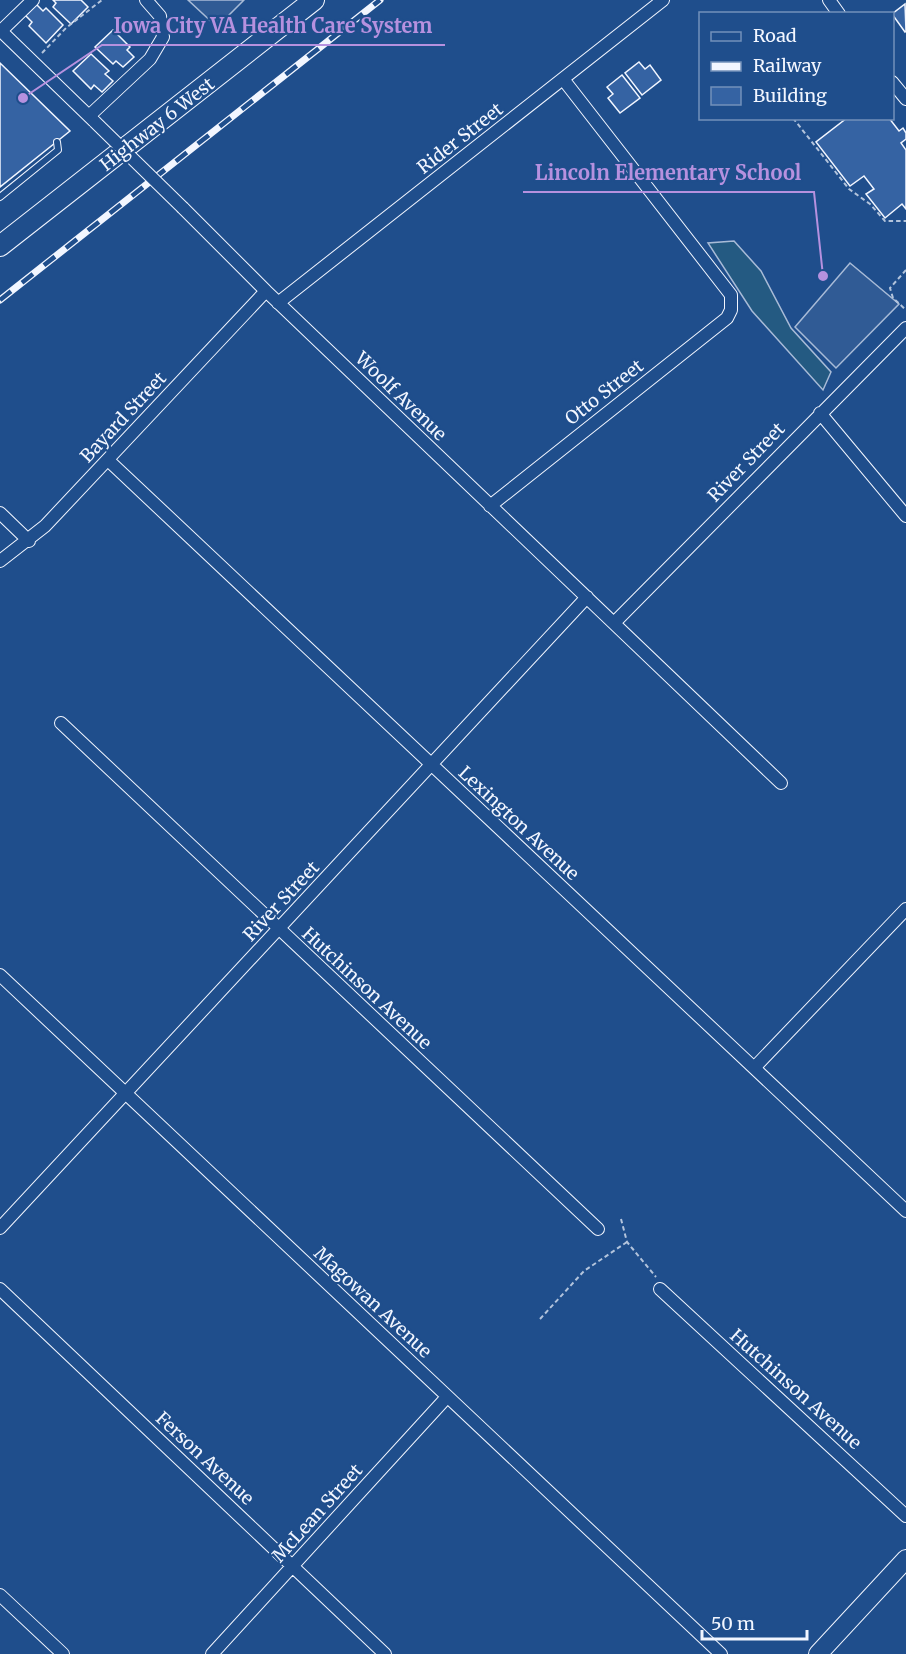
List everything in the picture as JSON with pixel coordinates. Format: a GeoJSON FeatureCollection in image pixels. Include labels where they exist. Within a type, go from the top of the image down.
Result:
{"type":"FeatureCollection","features":[{"type":"Feature","properties":{"kind":"main road","name":"Highway 6 West"},"geometry":{"type":"LineString","coordinates":[[0,246],[314,0]]}},
{"type":"Feature","properties":{"kind":"street"},"geometry":{"type":"LineString","coordinates":[[0,31],[33,0]]}},
{"type":"Feature","properties":{"kind":"street"},"geometry":{"type":"LineString","coordinates":[[92,119],[150,59],[163,37],[160,16],[146,0]]}},
{"type":"Feature","properties":{"kind":"street","name":"Rider Street"},"geometry":{"type":"LineString","coordinates":[[278,303],[663,0]]}},
{"type":"Feature","properties":{"kind":"street"},"geometry":{"type":"LineString","coordinates":[[828,0],[837,12]]}},
{"type":"Feature","properties":{"kind":"street","name":"Woolf Avenue"},"geometry":{"type":"LineString","coordinates":[[0,31],[278,303],[781,783]]}},
{"type":"Feature","properties":{"kind":"street","name":"Otto Street"},"geometry":{"type":"LineString","coordinates":[[490,506],[727,318],[733,303],[731,295],[562,79]]}},
{"type":"Feature","properties":{"kind":"street"},"geometry":{"type":"LineString","coordinates":[[894,84],[906,99]]}},
{"type":"Feature","properties":{"kind":"street","name":"Bayard Street"},"geometry":{"type":"LineString","coordinates":[[0,561],[29,541],[266,291]]}},
{"type":"Feature","properties":{"kind":"street","name":"River Street"},"geometry":{"type":"LineString","coordinates":[[614,623],[906,328]]}},
{"type":"Feature","properties":{"kind":"street"},"geometry":{"type":"LineString","coordinates":[[820,413],[906,516]]}},
{"type":"Feature","properties":{"kind":"street","name":"Lexington Avenue"},"geometry":{"type":"LineString","coordinates":[[108,460],[906,1211]]}},
{"type":"Feature","properties":{"kind":"street"},"geometry":{"type":"LineString","coordinates":[[0,513],[29,541]]}},
{"type":"Feature","properties":{"kind":"street","name":"River Street"},"geometry":{"type":"LineString","coordinates":[[0,1228],[587,597]]}},
{"type":"Feature","properties":{"kind":"street","name":"Hutchinson Avenue"},"geometry":{"type":"LineString","coordinates":[[61,723],[597,1229]]}},
{"type":"Feature","properties":{"kind":"street"},"geometry":{"type":"LineString","coordinates":[[754,1068],[906,909]]}},
{"type":"Feature","properties":{"kind":"street","name":"Magowan Avenue"},"geometry":{"type":"LineString","coordinates":[[0,975],[721,1654]]}},
{"type":"Feature","properties":{"kind":"street","name":"Ferson Avenue"},"geometry":{"type":"LineString","coordinates":[[0,1289],[385,1654]]}},
{"type":"Feature","properties":{"kind":"street","name":"Hutchinson Avenue"},"geometry":{"type":"LineString","coordinates":[[660,1289],[906,1516]]}},
{"type":"Feature","properties":{"kind":"street","name":"McLean Street"},"geometry":{"type":"LineString","coordinates":[[212,1654],[447,1397]]}},
{"type":"Feature","properties":{"kind":"street"},"geometry":{"type":"LineString","coordinates":[[818,1654],[906,1559]]}},
{"type":"Feature","properties":{"kind":"street"},"geometry":{"type":"LineString","coordinates":[[0,1595],[63,1654]]}},
{"type":"Feature","properties":{"kind":"lane"},"geometry":{"type":"LineString","coordinates":[[0,197],[58,150],[57,142]]}},
{"type":"Feature","properties":{"kind":"path"},"geometry":{"type":"LineString","coordinates":[[42,53],[66,28],[102,0]]}},
{"type":"Feature","properties":{"kind":"path"},"geometry":{"type":"LineString","coordinates":[[795,120],[849,189],[870,204],[885,221],[906,221]]}},
{"type":"Feature","properties":{"kind":"path"},"geometry":{"type":"LineString","coordinates":[[906,270],[890,288],[893,298],[906,310]]}},
{"type":"Feature","properties":{"kind":"path"},"geometry":{"type":"LineString","coordinates":[[621,1219],[627,1242],[654,1275]]}},
{"type":"Feature","properties":{"kind":"path"},"geometry":{"type":"LineString","coordinates":[[540,1319],[584,1271],[627,1242]]}},
{"type":"Feature","properties":{"kind":"shaded area"},"geometry":{"type":"Polygon","coordinates":[[[188,0],[244,0],[217,27],[188,0]]]}},
{"type":"Feature","properties":{"kind":"shaded area"},"geometry":{"type":"Polygon","coordinates":[[[734,241],[761,271],[791,328],[831,372],[823,390],[752,311],[708,243],[734,241]]]}},
{"type":"Feature","properties":{"kind":"shaded area"},"geometry":{"type":"Polygon","coordinates":[[[850,263],[899,304],[836,368],[795,327],[850,263]]]}},
{"type":"Feature","properties":{"kind":"building"},"geometry":{"type":"Polygon","coordinates":[[[53,0],[81,0],[88,7],[71,24],[53,7],[56,3],[53,0]]]}},
{"type":"Feature","properties":{"kind":"building"},"geometry":{"type":"Polygon","coordinates":[[[36,4],[43,11],[46,8],[63,25],[46,43],[29,26],[32,22],[25,15],[36,4]]]}},
{"type":"Feature","properties":{"kind":"building"},"geometry":{"type":"Polygon","coordinates":[[[905,4],[905,32],[894,17],[894,12],[905,4]]]}},
{"type":"Feature","properties":{"kind":"building"},"geometry":{"type":"Polygon","coordinates":[[[113,30],[130,47],[127,50],[134,57],[123,67],[116,61],[113,64],[95,47],[113,30]]]}},
{"type":"Feature","properties":{"kind":"building"},"geometry":{"type":"Polygon","coordinates":[[[91,54],[109,71],[105,74],[113,81],[102,92],[94,85],[91,89],[73,71],[91,54]]]}},
{"type":"Feature","properties":{"kind":"building"},"geometry":{"type":"Polygon","coordinates":[[[639,62],[645,69],[650,65],[661,80],[642,95],[625,73],[639,62]]]}},
{"type":"Feature","properties":{"kind":"building"},"geometry":{"type":"Polygon","coordinates":[[[0,63],[70,131],[0,187],[0,63]]]}},
{"type":"Feature","properties":{"kind":"building"},"geometry":{"type":"Polygon","coordinates":[[[622,75],[640,98],[620,113],[608,98],[613,94],[607,87],[622,75]]]}},
{"type":"Feature","properties":{"kind":"building"},"geometry":{"type":"Polygon","coordinates":[[[844,120],[891,120],[899,131],[903,128],[906,133],[906,139],[901,143],[906,150],[906,209],[902,204],[885,218],[866,194],[874,189],[864,176],[850,186],[816,142],[844,120]]]}},
{"type":"Feature","properties":{"kind":"railway"},"geometry":{"type":"LineString","coordinates":[[0,300],[380,0]]}},
{"type":"Feature","properties":{"kind":"place","name":"Iowa City VA Health Care System"},"geometry":{"type":"Point","coordinates":[23,98]}},
{"type":"Feature","properties":{"kind":"place","name":"Lincoln Elementary School"},"geometry":{"type":"Point","coordinates":[823,276]}}]}
